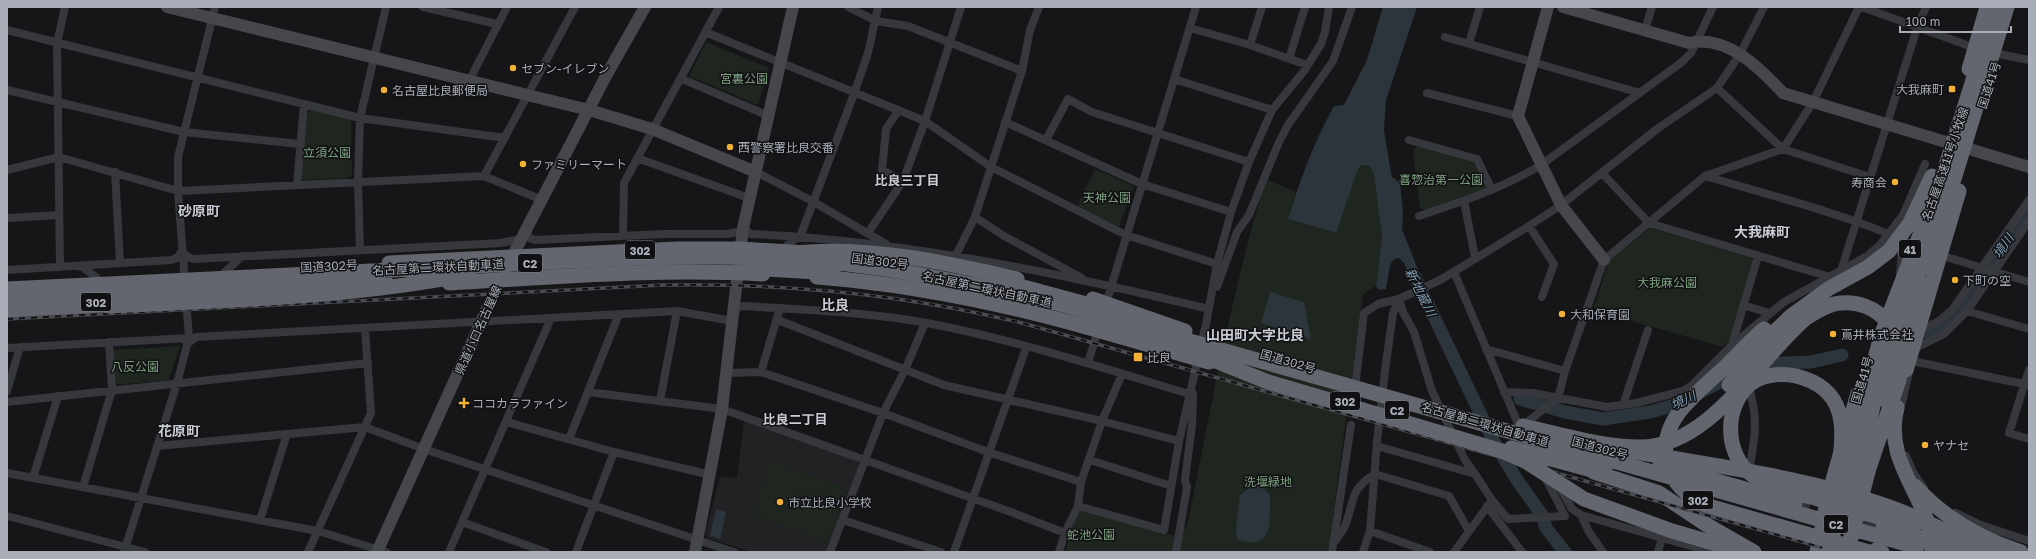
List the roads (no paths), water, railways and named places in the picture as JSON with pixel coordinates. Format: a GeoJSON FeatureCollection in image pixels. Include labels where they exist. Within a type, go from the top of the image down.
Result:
{"type":"FeatureCollection","features":[{"type":"Feature","properties":{"kind":"highway","name":"国道41号"},"geometry":{"type":"LineString","coordinates":[[1817,552],[1830,490],[1870,350],[1949,143],[1987,7]]}},
{"type":"Feature","properties":{"kind":"highway","name":"名古屋高速11号小牧線"},"geometry":{"type":"LineString","coordinates":[[1827,552],[1860,414],[1881,336],[1942,175],[1996,7]]}},
{"type":"Feature","properties":{"kind":"highway","name":"名古屋高速11号小牧線"},"geometry":{"type":"LineString","coordinates":[[1839,552],[1873,406],[1886,361],[1954,179],[1995,58],[2007,7]]}},
{"type":"Feature","properties":{"kind":"highway","name":"国道41号"},"geometry":{"type":"LineString","coordinates":[[1852,495],[1854,477],[1868,457],[1902,342],[1959,177],[1995,58],[2014,7]]}},
{"type":"Feature","properties":{"kind":"highway"},"geometry":{"type":"LineString","coordinates":[[1876,551],[1705,505],[1692,498],[1679,487],[1667,464],[1668,436],[1674,420],[1690,400],[1776,319],[1829,283],[1880,260],[1904,233],[1931,179],[1971,67],[1990,28]]}},
{"type":"Feature","properties":{"kind":"highway"},"geometry":{"type":"LineString","coordinates":[[1932,552],[1932,539],[1929,527],[1897,452],[1894,436],[1895,417],[1908,362],[1990,85],[1995,58]]}},
{"type":"Feature","properties":{"kind":"highway","name":"国道302号"},"geometry":{"type":"LineString","coordinates":[[7,283],[677,248],[782,250],[937,268],[1092,302],[1150,317],[1195,335],[1542,432],[1613,450],[1795,503]]}},
{"type":"Feature","properties":{"kind":"highway"},"geometry":{"type":"LineString","coordinates":[[752,258],[817,251],[869,253],[954,266],[1017,279],[1092,302]]}},
{"type":"Feature","properties":{"kind":"highway","name":"名古屋第二環状自動車道"},"geometry":{"type":"LineString","coordinates":[[7,290],[600,260],[709,256],[851,265],[973,284],[1057,303],[1935,552]]}},
{"type":"Feature","properties":{"kind":"highway","name":"名古屋第二環状自動車道"},"geometry":{"type":"LineString","coordinates":[[7,300],[470,274],[698,266],[830,273],[919,284],[1034,308],[1897,552]]}},
{"type":"Feature","properties":{"kind":"highway","name":"国道302号"},"geometry":{"type":"LineString","coordinates":[[7,307],[636,273],[737,272],[824,278],[902,287],[1004,306],[1083,326],[1790,526]]}},
{"type":"Feature","properties":{"kind":"highway"},"geometry":{"type":"LineString","coordinates":[[7,312],[343,294],[416,285],[470,274]]}},
{"type":"Feature","properties":{"kind":"highway"},"geometry":{"type":"LineString","coordinates":[[1650,446],[1673,439],[1691,427],[1710,408],[1774,331],[1829,283]]}},
{"type":"Feature","properties":{"kind":"highway"},"geometry":{"type":"LineString","coordinates":[[1420,406],[1608,443],[1631,446],[1650,446],[1673,441],[1686,436],[1705,423],[1806,318],[1825,308],[1837,304],[1856,304],[1870,309],[1885,320],[1895,332],[1900,343],[1901,366],[1899,380],[1870,468],[1847,552]]}},
{"type":"Feature","properties":{"kind":"highway"},"geometry":{"type":"LineString","coordinates":[[1200,354],[1268,382],[1502,451],[1531,465],[1584,499],[1672,531],[1744,552]]}},
{"type":"Feature","properties":{"kind":"highway"},"geometry":{"type":"LineString","coordinates":[[1827,552],[1828,522],[1831,509],[1832,502],[1834,495],[1840,459],[1842,430],[1840,413],[1829,392],[1819,384],[1793,375],[1765,377],[1754,382],[1744,392],[1734,409],[1730,424],[1734,452],[1741,464],[1752,476],[1781,489],[1825,501],[1832,504],[1914,527],[1990,552]]}},
{"type":"Feature","properties":{"kind":"highway"},"geometry":{"type":"LineString","coordinates":[[1613,450],[1749,471],[1852,495],[1888,506],[1996,552]]}},
{"type":"Feature","properties":{"kind":"highway"},"geometry":{"type":"LineString","coordinates":[[1606,475],[1659,493],[1716,530],[1754,552]]}},
{"type":"Feature","properties":{"kind":"highway"},"geometry":{"type":"LineString","coordinates":[[1907,478],[1935,506],[1958,523],[1981,536],[2021,552]]}},
{"type":"Feature","properties":{"kind":"highway"},"geometry":{"type":"LineString","coordinates":[[1834,552],[1852,495]]}},
{"type":"Feature","properties":{"kind":"highway"},"geometry":{"type":"LineString","coordinates":[[1843,552],[1852,495]]}},
{"type":"Feature","properties":{"kind":"highway"},"geometry":{"type":"LineString","coordinates":[[1633,516],[1743,542],[1768,552]]}},
{"type":"Feature","properties":{"kind":"highway"},"geometry":{"type":"LineString","coordinates":[[1883,527],[1970,552]]}},
{"type":"Feature","properties":{"kind":"street"},"geometry":{"type":"LineString","coordinates":[[60,267],[58,43],[65,7]]}},
{"type":"Feature","properties":{"kind":"street"},"geometry":{"type":"LineString","coordinates":[[167,7],[214,13],[374,58],[589,110],[652,129],[756,172],[812,201],[888,246]]}},
{"type":"Feature","properties":{"kind":"street"},"geometry":{"type":"LineString","coordinates":[[360,250],[358,182],[360,118],[386,7]]}},
{"type":"Feature","properties":{"kind":"street"},"geometry":{"type":"LineString","coordinates":[[423,7],[497,24]]}},
{"type":"Feature","properties":{"kind":"street"},"geometry":{"type":"LineString","coordinates":[[469,81],[507,7]]}},
{"type":"Feature","properties":{"kind":"street"},"geometry":{"type":"LineString","coordinates":[[484,176],[575,7]]}},
{"type":"Feature","properties":{"kind":"street","name":"県道小口名古屋線"},"geometry":{"type":"LineString","coordinates":[[381,551],[424,449],[500,280],[645,7]]}},
{"type":"Feature","properties":{"kind":"street"},"geometry":{"type":"LineString","coordinates":[[623,236],[624,183],[719,7]]}},
{"type":"Feature","properties":{"kind":"street"},"geometry":{"type":"LineString","coordinates":[[697,546],[722,409],[743,228],[793,7]]}},
{"type":"Feature","properties":{"kind":"street"},"geometry":{"type":"LineString","coordinates":[[848,7],[876,21],[908,26],[1022,71]]}},
{"type":"Feature","properties":{"kind":"street"},"geometry":{"type":"LineString","coordinates":[[782,250],[792,241],[800,237],[812,201],[854,94],[876,21],[878,7]]}},
{"type":"Feature","properties":{"kind":"street"},"geometry":{"type":"LineString","coordinates":[[868,233],[903,181],[925,121],[961,7]]}},
{"type":"Feature","properties":{"kind":"street"},"geometry":{"type":"LineString","coordinates":[[955,257],[975,217],[1022,71],[1030,30],[1038,7]]}},
{"type":"Feature","properties":{"kind":"street"},"geometry":{"type":"LineString","coordinates":[[1088,363],[1196,7]]}},
{"type":"Feature","properties":{"kind":"street"},"geometry":{"type":"LineString","coordinates":[[1250,45],[1262,7]]}},
{"type":"Feature","properties":{"kind":"street"},"geometry":{"type":"LineString","coordinates":[[1289,59],[1305,7]]}},
{"type":"Feature","properties":{"kind":"street"},"geometry":{"type":"LineString","coordinates":[[1078,506],[1164,530],[1179,441],[1231,212],[1249,162],[1272,110],[1307,65],[1325,32],[1329,7]]}},
{"type":"Feature","properties":{"kind":"street"},"geometry":{"type":"LineString","coordinates":[[1208,312],[1237,232],[1249,215],[1265,173],[1288,125],[1333,61],[1352,7]]}},
{"type":"Feature","properties":{"kind":"street"},"geometry":{"type":"LineString","coordinates":[[1469,43],[1480,7]]}},
{"type":"Feature","properties":{"kind":"street"},"geometry":{"type":"LineString","coordinates":[[1548,7],[1518,116],[1561,205],[1604,260]]}},
{"type":"Feature","properties":{"kind":"street"},"geometry":{"type":"LineString","coordinates":[[1564,7],[1689,43],[1696,42],[1720,44],[1740,54],[1767,76],[1783,93],[2029,167]]}},
{"type":"Feature","properties":{"kind":"street"},"geometry":{"type":"LineString","coordinates":[[1646,30],[1652,7]]}},
{"type":"Feature","properties":{"kind":"street"},"geometry":{"type":"LineString","coordinates":[[1419,216],[1492,190],[1523,176],[1541,164],[1682,62],[1691,53],[1713,7]]}},
{"type":"Feature","properties":{"kind":"street"},"geometry":{"type":"LineString","coordinates":[[1355,387],[1364,313],[1378,304],[1400,298],[1454,272],[1475,257],[1530,226],[1561,205],[1657,129],[1717,88],[1740,54],[1764,7]]}},
{"type":"Feature","properties":{"kind":"street"},"geometry":{"type":"LineString","coordinates":[[1520,428],[1558,398],[1565,371],[1604,260],[1705,176],[1783,149],[1813,102],[1860,7],[1975,48]]}},
{"type":"Feature","properties":{"kind":"street"},"geometry":{"type":"LineString","coordinates":[[1841,271],[1855,222],[1917,28],[1926,7]]}},
{"type":"Feature","properties":{"kind":"street"},"geometry":{"type":"LineString","coordinates":[[124,549],[177,383],[188,341],[178,191],[178,157],[214,13]]}},
{"type":"Feature","properties":{"kind":"street"},"geometry":{"type":"LineString","coordinates":[[1190,28],[1250,45],[1307,65]]}},
{"type":"Feature","properties":{"kind":"street"},"geometry":{"type":"LineString","coordinates":[[7,30],[198,76],[360,118],[505,138]]}},
{"type":"Feature","properties":{"kind":"street"},"geometry":{"type":"LineString","coordinates":[[705,32],[854,94],[925,121],[991,167],[1126,235],[1218,264]]}},
{"type":"Feature","properties":{"kind":"street"},"geometry":{"type":"LineString","coordinates":[[1445,37],[1534,61],[1640,93]]}},
{"type":"Feature","properties":{"kind":"street"},"geometry":{"type":"LineString","coordinates":[[1995,58],[2029,60]]}},
{"type":"Feature","properties":{"kind":"street"},"geometry":{"type":"LineString","coordinates":[[680,78],[769,116]]}},
{"type":"Feature","properties":{"kind":"street"},"geometry":{"type":"LineString","coordinates":[[1174,79],[1272,110]]}},
{"type":"Feature","properties":{"kind":"street"},"geometry":{"type":"LineString","coordinates":[[1717,88],[1783,149],[1870,177]]}},
{"type":"Feature","properties":{"kind":"street"},"geometry":{"type":"LineString","coordinates":[[7,90],[184,132],[300,144]]}},
{"type":"Feature","properties":{"kind":"street"},"geometry":{"type":"LineString","coordinates":[[1427,93],[1518,116]]}},
{"type":"Feature","properties":{"kind":"street"},"geometry":{"type":"LineString","coordinates":[[1046,140],[1068,99],[1092,112],[1249,162]]}},
{"type":"Feature","properties":{"kind":"street"},"geometry":{"type":"LineString","coordinates":[[296,185],[304,104]]}},
{"type":"Feature","properties":{"kind":"street"},"geometry":{"type":"LineString","coordinates":[[898,111],[886,129],[882,170],[903,181]]}},
{"type":"Feature","properties":{"kind":"street"},"geometry":{"type":"LineString","coordinates":[[1005,122],[1142,184],[1231,212]]}},
{"type":"Feature","properties":{"kind":"street"},"geometry":{"type":"LineString","coordinates":[[1409,140],[1477,159],[1492,190]]}},
{"type":"Feature","properties":{"kind":"street"},"geometry":{"type":"LineString","coordinates":[[7,170],[59,157],[178,191],[484,176],[542,200]]}},
{"type":"Feature","properties":{"kind":"street"},"geometry":{"type":"LineString","coordinates":[[637,158],[749,198]]}},
{"type":"Feature","properties":{"kind":"street"},"geometry":{"type":"LineString","coordinates":[[1504,392],[1533,393],[1607,407],[1623,405],[1683,391],[1692,385],[1732,345],[1769,313],[1784,302],[1829,283],[1841,271],[1867,256],[1889,235],[1903,215],[1925,164]]}},
{"type":"Feature","properties":{"kind":"street"},"geometry":{"type":"LineString","coordinates":[[115,172],[120,263]]}},
{"type":"Feature","properties":{"kind":"street"},"geometry":{"type":"LineString","coordinates":[[1602,172],[1649,222],[1758,256],[1829,283]]}},
{"type":"Feature","properties":{"kind":"street"},"geometry":{"type":"LineString","coordinates":[[1705,176],[1855,222],[1894,237],[1900,244],[1900,273]]}},
{"type":"Feature","properties":{"kind":"street"},"geometry":{"type":"LineString","coordinates":[[1959,177],[1964,192],[1925,312],[1922,329],[1901,404],[1900,432],[1903,447],[1910,465],[1921,485],[1942,504],[1981,525],[2029,541]]}},
{"type":"Feature","properties":{"kind":"street"},"geometry":{"type":"LineString","coordinates":[[1922,329],[1939,321],[1952,310],[2029,200]]}},
{"type":"Feature","properties":{"kind":"street"},"geometry":{"type":"LineString","coordinates":[[1464,201],[1475,257]]}},
{"type":"Feature","properties":{"kind":"street"},"geometry":{"type":"LineString","coordinates":[[7,218],[59,215]]}},
{"type":"Feature","properties":{"kind":"street"},"geometry":{"type":"LineString","coordinates":[[975,217],[1004,236],[1088,281]]}},
{"type":"Feature","properties":{"kind":"street"},"geometry":{"type":"LineString","coordinates":[[1530,226],[1554,264],[1542,297]]}},
{"type":"Feature","properties":{"kind":"street"},"geometry":{"type":"LineString","coordinates":[[1942,226],[1947,245]]}},
{"type":"Feature","properties":{"kind":"street"},"geometry":{"type":"LineString","coordinates":[[1916,348],[1944,334],[1967,311],[2028,226]]}},
{"type":"Feature","properties":{"kind":"street"},"geometry":{"type":"LineString","coordinates":[[743,228],[751,234],[800,237],[888,246],[1088,281],[1208,312]]}},
{"type":"Feature","properties":{"kind":"street"},"geometry":{"type":"LineString","coordinates":[[182,251],[190,259],[501,243],[523,235],[535,240],[654,235],[727,234],[738,232],[743,228]]}},
{"type":"Feature","properties":{"kind":"street"},"geometry":{"type":"LineString","coordinates":[[654,235],[677,248]]}},
{"type":"Feature","properties":{"kind":"street"},"geometry":{"type":"LineString","coordinates":[[565,254],[583,238]]}},
{"type":"Feature","properties":{"kind":"street"},"geometry":{"type":"LineString","coordinates":[[7,270],[171,260],[177,258],[182,251]]}},
{"type":"Feature","properties":{"kind":"street"},"geometry":{"type":"LineString","coordinates":[[225,272],[242,256]]}},
{"type":"Feature","properties":{"kind":"street"},"geometry":{"type":"LineString","coordinates":[[1732,345],[1758,256]]}},
{"type":"Feature","properties":{"kind":"street"},"geometry":{"type":"LineString","coordinates":[[1943,256],[2029,282]]}},
{"type":"Feature","properties":{"kind":"street"},"geometry":{"type":"LineString","coordinates":[[76,266],[84,268],[97,278]]}},
{"type":"Feature","properties":{"kind":"street"},"geometry":{"type":"LineString","coordinates":[[1454,272],[1520,428],[1565,516],[1508,519],[1490,503]]}},
{"type":"Feature","properties":{"kind":"street"},"geometry":{"type":"LineString","coordinates":[[1363,552],[1370,531],[1377,446],[1393,313],[1400,298]]}},
{"type":"Feature","properties":{"kind":"street"},"geometry":{"type":"LineString","coordinates":[[1400,298],[1403,312],[1414,332],[1432,391],[1465,460],[1475,474],[1490,503],[1522,552]]}},
{"type":"Feature","properties":{"kind":"street"},"geometry":{"type":"LineString","coordinates":[[1744,305],[1769,313]]}},
{"type":"Feature","properties":{"kind":"street"},"geometry":{"type":"LineString","coordinates":[[732,317],[738,307],[744,306],[846,313],[925,323],[975,333],[1026,348],[1088,363],[1122,374],[1190,390]]}},
{"type":"Feature","properties":{"kind":"street"},"geometry":{"type":"LineString","coordinates":[[761,372],[778,320],[780,308]]}},
{"type":"Feature","properties":{"kind":"street"},"geometry":{"type":"LineString","coordinates":[[7,348],[109,342],[188,341],[196,337],[677,311],[732,317]]}},
{"type":"Feature","properties":{"kind":"street"},"geometry":{"type":"LineString","coordinates":[[660,401],[677,311]]}},
{"type":"Feature","properties":{"kind":"street"},"geometry":{"type":"LineString","coordinates":[[1967,311],[2029,329]]}},
{"type":"Feature","properties":{"kind":"street"},"geometry":{"type":"LineString","coordinates":[[569,440],[619,314]]}},
{"type":"Feature","properties":{"kind":"street"},"geometry":{"type":"LineString","coordinates":[[449,552],[507,422],[551,318]]}},
{"type":"Feature","properties":{"kind":"street"},"geometry":{"type":"LineString","coordinates":[[778,320],[944,385],[1102,420],[1179,441]]}},
{"type":"Feature","properties":{"kind":"street"},"geometry":{"type":"LineString","coordinates":[[830,552],[883,413],[905,370],[925,323]]}},
{"type":"Feature","properties":{"kind":"street"},"geometry":{"type":"LineString","coordinates":[[308,552],[371,413],[365,329]]}},
{"type":"Feature","properties":{"kind":"street"},"geometry":{"type":"LineString","coordinates":[[1623,405],[1648,330]]}},
{"type":"Feature","properties":{"kind":"street"},"geometry":{"type":"LineString","coordinates":[[83,486],[112,390],[109,342]]}},
{"type":"Feature","properties":{"kind":"street"},"geometry":{"type":"LineString","coordinates":[[7,391],[20,347]]}},
{"type":"Feature","properties":{"kind":"street"},"geometry":{"type":"LineString","coordinates":[[954,552],[988,452],[1026,348]]}},
{"type":"Feature","properties":{"kind":"street"},"geometry":{"type":"LineString","coordinates":[[1486,349],[1565,371]]}},
{"type":"Feature","properties":{"kind":"street"},"geometry":{"type":"LineString","coordinates":[[1726,352],[1737,363],[1743,374],[1755,409],[1754,440],[1749,471]]}},
{"type":"Feature","properties":{"kind":"street"},"geometry":{"type":"LineString","coordinates":[[1912,361],[2027,385]]}},
{"type":"Feature","properties":{"kind":"street"},"geometry":{"type":"LineString","coordinates":[[7,402],[368,363]]}},
{"type":"Feature","properties":{"kind":"street"},"geometry":{"type":"LineString","coordinates":[[2029,370],[2027,385],[2009,433],[2029,439]]}},
{"type":"Feature","properties":{"kind":"street"},"geometry":{"type":"LineString","coordinates":[[727,373],[761,372],[883,413],[988,452],[1081,482]]}},
{"type":"Feature","properties":{"kind":"street"},"geometry":{"type":"LineString","coordinates":[[1059,552],[1065,533],[1078,506],[1081,482],[1090,460],[1102,420],[1122,374]]}},
{"type":"Feature","properties":{"kind":"street"},"geometry":{"type":"LineString","coordinates":[[1176,552],[1187,487],[1185,480],[1193,398],[1190,390]]}},
{"type":"Feature","properties":{"kind":"street"},"geometry":{"type":"LineString","coordinates":[[588,392],[722,409],[865,459],[1065,533]]}},
{"type":"Feature","properties":{"kind":"street"},"geometry":{"type":"LineString","coordinates":[[32,478],[58,396]]}},
{"type":"Feature","properties":{"kind":"street"},"geometry":{"type":"LineString","coordinates":[[507,422],[614,452],[711,475]]}},
{"type":"Feature","properties":{"kind":"street"},"geometry":{"type":"LineString","coordinates":[[1332,552],[1335,540],[1351,424]]}},
{"type":"Feature","properties":{"kind":"street"},"geometry":{"type":"LineString","coordinates":[[157,446],[365,427],[424,449],[486,468],[594,505],[697,546],[734,552]]}},
{"type":"Feature","properties":{"kind":"street"},"geometry":{"type":"LineString","coordinates":[[260,520],[287,434]]}},
{"type":"Feature","properties":{"kind":"street"},"geometry":{"type":"LineString","coordinates":[[1377,446],[1475,474]]}},
{"type":"Feature","properties":{"kind":"street"},"geometry":{"type":"LineString","coordinates":[[576,552],[614,452]]}},
{"type":"Feature","properties":{"kind":"street"},"geometry":{"type":"LineString","coordinates":[[1090,460],[1171,486]]}},
{"type":"Feature","properties":{"kind":"street"},"geometry":{"type":"LineString","coordinates":[[1538,463],[1548,468],[1572,509],[1581,515],[1714,552],[1716,530]]}},
{"type":"Feature","properties":{"kind":"street"},"geometry":{"type":"LineString","coordinates":[[7,473],[318,531],[381,551]]}},
{"type":"Feature","properties":{"kind":"street"},"geometry":{"type":"LineString","coordinates":[[1335,540],[1344,529],[1355,492],[1361,482],[1375,474],[1449,496],[1469,531]]}},
{"type":"Feature","properties":{"kind":"street"},"geometry":{"type":"LineString","coordinates":[[1454,552],[1490,503]]}},
{"type":"Feature","properties":{"kind":"street"},"geometry":{"type":"LineString","coordinates":[[1888,506],[1924,512],[1942,504]]}},
{"type":"Feature","properties":{"kind":"street"},"geometry":{"type":"LineString","coordinates":[[1581,515],[1589,532],[1603,552]]}},
{"type":"Feature","properties":{"kind":"street"},"geometry":{"type":"LineString","coordinates":[[7,516],[124,549],[145,552]]}},
{"type":"Feature","properties":{"kind":"street"},"geometry":{"type":"LineString","coordinates":[[843,520],[941,552]]}},
{"type":"Feature","properties":{"kind":"street"},"geometry":{"type":"LineString","coordinates":[[462,522],[546,552]]}},
{"type":"Feature","properties":{"kind":"street"},"geometry":{"type":"LineString","coordinates":[[1370,531],[1430,552]]}},
{"type":"Feature","properties":{"kind":"street"},"geometry":{"type":"LineString","coordinates":[[1658,552],[1662,538]]}},
{"type":"Feature","properties":{"kind":"waterway","name":"境川"},"geometry":{"type":"LineString","coordinates":[[1930,336],[1946,325],[1959,310],[2029,210]]}},
{"type":"Feature","properties":{"kind":"waterway","name":"新地蔵川"},"geometry":{"type":"LineString","coordinates":[[1415,277],[1493,440],[1517,480],[1542,515],[1546,528],[1565,552]]}},
{"type":"Feature","properties":{"kind":"waterway","name":"境川"},"geometry":{"type":"LineString","coordinates":[[1755,364],[1811,362],[1842,355]]}},
{"type":"Feature","properties":{"kind":"waterway","name":"境川"},"geometry":{"type":"LineString","coordinates":[[1520,399],[1565,412],[1603,419],[1650,412],[1675,405],[1738,373]]}},
{"type":"Feature","properties":{"kind":"tunnel"},"geometry":{"type":"LineString","coordinates":[[1795,503],[1883,527]]}},
{"type":"Feature","properties":{"kind":"railway"},"geometry":{"type":"LineString","coordinates":[[7,319],[663,285],[754,286],[844,292],[933,305],[1022,323],[1838,552]]}},
{"type":"Feature","properties":{"kind":"place","name":"セブン-イレブン"},"geometry":{"type":"Point","coordinates":[513,68]}},
{"type":"Feature","properties":{"kind":"place","name":"大我麻町"},"geometry":{"type":"Point","coordinates":[1952,89]}},
{"type":"Feature","properties":{"kind":"place","name":"名古屋比良郵便局"},"geometry":{"type":"Point","coordinates":[384,90]}},
{"type":"Feature","properties":{"kind":"place","name":"西警察署比良交番"},"geometry":{"type":"Point","coordinates":[730,147]}},
{"type":"Feature","properties":{"kind":"place","name":"ファミリーマート"},"geometry":{"type":"Point","coordinates":[523,164]}},
{"type":"Feature","properties":{"kind":"place","name":"寿商会"},"geometry":{"type":"Point","coordinates":[1895,182]}},
{"type":"Feature","properties":{"kind":"place","name":"下町の空"},"geometry":{"type":"Point","coordinates":[1955,280]}},
{"type":"Feature","properties":{"kind":"place","name":"大和保育園"},"geometry":{"type":"Point","coordinates":[1562,314]}},
{"type":"Feature","properties":{"kind":"place","name":"蔦井株式会社"},"geometry":{"type":"Point","coordinates":[1833,334]}},
{"type":"Feature","properties":{"kind":"place","name":"比良"},"geometry":{"type":"Point","coordinates":[1138,357]}},
{"type":"Feature","properties":{"kind":"place","name":"ココカラファイン"},"geometry":{"type":"Point","coordinates":[464,403]}},
{"type":"Feature","properties":{"kind":"place","name":"ヤナセ"},"geometry":{"type":"Point","coordinates":[1925,445]}},
{"type":"Feature","properties":{"kind":"place","name":"市立比良小学校"},"geometry":{"type":"Point","coordinates":[780,502]}},
{"type":"Feature","properties":{"kind":"district","name":"比良三丁目"},"geometry":{"type":"Point","coordinates":[907,180]}},
{"type":"Feature","properties":{"kind":"district","name":"砂原町"},"geometry":{"type":"Point","coordinates":[199,210]}},
{"type":"Feature","properties":{"kind":"district","name":"大我麻町"},"geometry":{"type":"Point","coordinates":[1762,231]}},
{"type":"Feature","properties":{"kind":"district","name":"比良"},"geometry":{"type":"Point","coordinates":[835,304]}},
{"type":"Feature","properties":{"kind":"district","name":"山田町大字比良"},"geometry":{"type":"Point","coordinates":[1255,334]}},
{"type":"Feature","properties":{"kind":"district","name":"比良二丁目"},"geometry":{"type":"Point","coordinates":[795,419]}},
{"type":"Feature","properties":{"kind":"district","name":"花原町"},"geometry":{"type":"Point","coordinates":[179,430]}},
{"type":"Feature","properties":{"kind":"park label","name":"宮裏公園"},"geometry":{"type":"Point","coordinates":[744,78]}},
{"type":"Feature","properties":{"kind":"park label","name":"立須公園"},"geometry":{"type":"Point","coordinates":[327,152]}},
{"type":"Feature","properties":{"kind":"park label","name":"喜惣治第一公園"},"geometry":{"type":"Point","coordinates":[1441,179]}},
{"type":"Feature","properties":{"kind":"park label","name":"天神公園"},"geometry":{"type":"Point","coordinates":[1107,197]}},
{"type":"Feature","properties":{"kind":"park label","name":"大我麻公園"},"geometry":{"type":"Point","coordinates":[1667,282]}},
{"type":"Feature","properties":{"kind":"park label","name":"八反公園"},"geometry":{"type":"Point","coordinates":[135,366]}},
{"type":"Feature","properties":{"kind":"park label","name":"洗堰緑地"},"geometry":{"type":"Point","coordinates":[1268,481]}},
{"type":"Feature","properties":{"kind":"park label","name":"蛇池公園"},"geometry":{"type":"Point","coordinates":[1091,534]}}]}
